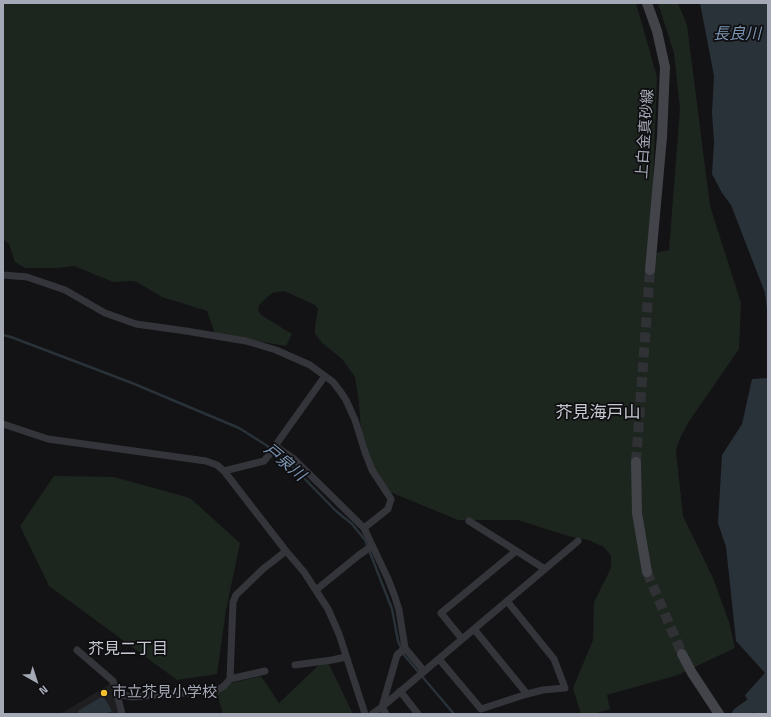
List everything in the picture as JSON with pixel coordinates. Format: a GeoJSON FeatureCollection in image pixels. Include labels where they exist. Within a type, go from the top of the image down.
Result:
{"type":"FeatureCollection","features":[{"type":"Feature","properties":{"kind":"main road","name":"上白金真砂線"},"geometry":{"type":"LineString","coordinates":[[648,3],[657,31],[664,67],[662,136],[650,270]]}},
{"type":"Feature","properties":{"kind":"main road"},"geometry":{"type":"LineString","coordinates":[[636,462],[637,513],[647,572]]}},
{"type":"Feature","properties":{"kind":"main road"},"geometry":{"type":"LineString","coordinates":[[682,654],[692,673],[719,714]]}},
{"type":"Feature","properties":{"kind":"street"},"geometry":{"type":"LineString","coordinates":[[3,275],[27,277],[65,290],[105,313],[136,324],[246,341],[276,350],[310,365],[332,382],[346,400],[355,420],[372,470],[392,499],[388,509],[364,528]]}},
{"type":"Feature","properties":{"kind":"street"},"geometry":{"type":"LineString","coordinates":[[224,471],[264,461],[325,376]]}},
{"type":"Feature","properties":{"kind":"street"},"geometry":{"type":"LineString","coordinates":[[3,424],[48,439],[206,461],[217,465],[224,471],[304,572],[328,609],[339,634],[365,714]]}},
{"type":"Feature","properties":{"kind":"street"},"geometry":{"type":"LineString","coordinates":[[272,450],[294,459],[364,528],[388,579],[399,610],[402,650],[421,674]]}},
{"type":"Feature","properties":{"kind":"street"},"geometry":{"type":"LineString","coordinates":[[469,521],[545,569]]}},
{"type":"Feature","properties":{"kind":"street"},"geometry":{"type":"LineString","coordinates":[[372,714],[578,541]]}},
{"type":"Feature","properties":{"kind":"street"},"geometry":{"type":"LineString","coordinates":[[316,590],[372,546]]}},
{"type":"Feature","properties":{"kind":"street"},"geometry":{"type":"LineString","coordinates":[[462,639],[441,613],[516,550]]}},
{"type":"Feature","properties":{"kind":"street"},"geometry":{"type":"LineString","coordinates":[[117,694],[132,697],[217,690],[224,686],[230,679],[233,602],[236,595],[262,569],[286,551]]}},
{"type":"Feature","properties":{"kind":"street"},"geometry":{"type":"LineString","coordinates":[[439,659],[481,709],[543,690],[565,688],[554,659],[507,601]]}},
{"type":"Feature","properties":{"kind":"street"},"geometry":{"type":"LineString","coordinates":[[474,629],[527,694]]}},
{"type":"Feature","properties":{"kind":"street"},"geometry":{"type":"LineString","coordinates":[[77,650],[113,681],[122,714]]}},
{"type":"Feature","properties":{"kind":"street"},"geometry":{"type":"LineString","coordinates":[[386,714],[382,707],[397,655],[402,650]]}},
{"type":"Feature","properties":{"kind":"street"},"geometry":{"type":"LineString","coordinates":[[295,665],[346,658]]}},
{"type":"Feature","properties":{"kind":"street"},"geometry":{"type":"LineString","coordinates":[[230,679],[266,672]]}},
{"type":"Feature","properties":{"kind":"street"},"geometry":{"type":"LineString","coordinates":[[400,692],[418,714]]}},
{"type":"Feature","properties":{"kind":"shaded area"},"geometry":{"type":"Polygon","coordinates":[[[3,3],[636,3],[657,77],[653,181],[655,253],[669,250],[680,109],[674,53],[658,3],[678,3],[687,25],[710,206],[741,303],[739,349],[688,423],[680,438],[676,451],[683,516],[713,578],[729,622],[735,648],[678,675],[607,695],[610,709],[593,714],[581,714],[573,688],[593,640],[594,602],[611,568],[611,556],[604,547],[588,540],[568,536],[518,520],[458,520],[390,492],[371,470],[361,433],[359,402],[355,377],[342,359],[322,343],[315,334],[318,309],[315,305],[284,291],[272,293],[259,305],[258,310],[261,315],[292,334],[286,346],[215,334],[207,311],[162,297],[137,282],[113,282],[74,266],[57,268],[25,268],[15,262],[9,244],[3,239],[3,3]]]}},
{"type":"Feature","properties":{"kind":"shaded area"},"geometry":{"type":"Polygon","coordinates":[[[54,476],[114,477],[190,498],[240,543],[226,610],[217,674],[177,680],[49,586],[20,526],[54,476]]]}},
{"type":"Feature","properties":{"kind":"shaded area"},"geometry":{"type":"Polygon","coordinates":[[[326,658],[353,714],[223,714],[215,687],[261,676],[279,703],[326,658]]]}},
{"type":"Feature","properties":{"kind":"shaded area","name":"市立芥見小学校"},"geometry":{"type":"Polygon","coordinates":[[[110,684],[117,701],[120,714],[60,714],[110,684]]]}},
{"type":"Feature","properties":{"kind":"water","name":"長良川"},"geometry":{"type":"Polygon","coordinates":[[[700,3],[768,3],[768,320],[765,293],[731,205],[722,193],[712,174],[714,143],[712,112],[714,76],[700,3]]]}},
{"type":"Feature","properties":{"kind":"water"},"geometry":{"type":"Polygon","coordinates":[[[768,378],[768,714],[755,714],[745,695],[765,673],[736,641],[726,547],[718,523],[722,455],[742,424],[752,379],[768,378]]]}},
{"type":"Feature","properties":{"kind":"water"},"geometry":{"type":"Polygon","coordinates":[[[103,696],[112,711],[106,714],[79,714],[78,711],[103,696]]]}},
{"type":"Feature","properties":{"kind":"waterway","name":"戸泉川"},"geometry":{"type":"LineString","coordinates":[[3,335],[132,383],[239,428],[266,445],[289,464],[336,511],[352,524],[365,540],[392,609],[398,641],[404,655],[454,714]]}},
{"type":"Feature","properties":{"kind":"waterway"},"geometry":{"type":"LineString","coordinates":[[739,714],[768,694]]}},
{"type":"Feature","properties":{"kind":"tunnel"},"geometry":{"type":"LineString","coordinates":[[636,462],[650,270]]}},
{"type":"Feature","properties":{"kind":"tunnel"},"geometry":{"type":"LineString","coordinates":[[647,572],[682,654]]}},
{"type":"Feature","properties":{"kind":"place","name":"市立芥見小学校"},"geometry":{"type":"Point","coordinates":[104,693]}},
{"type":"Feature","properties":{"kind":"district","name":"芥見海戸山"},"geometry":{"type":"Point","coordinates":[598,414]}},
{"type":"Feature","properties":{"kind":"district","name":"芥見二丁目"},"geometry":{"type":"Point","coordinates":[128,650]}}]}
